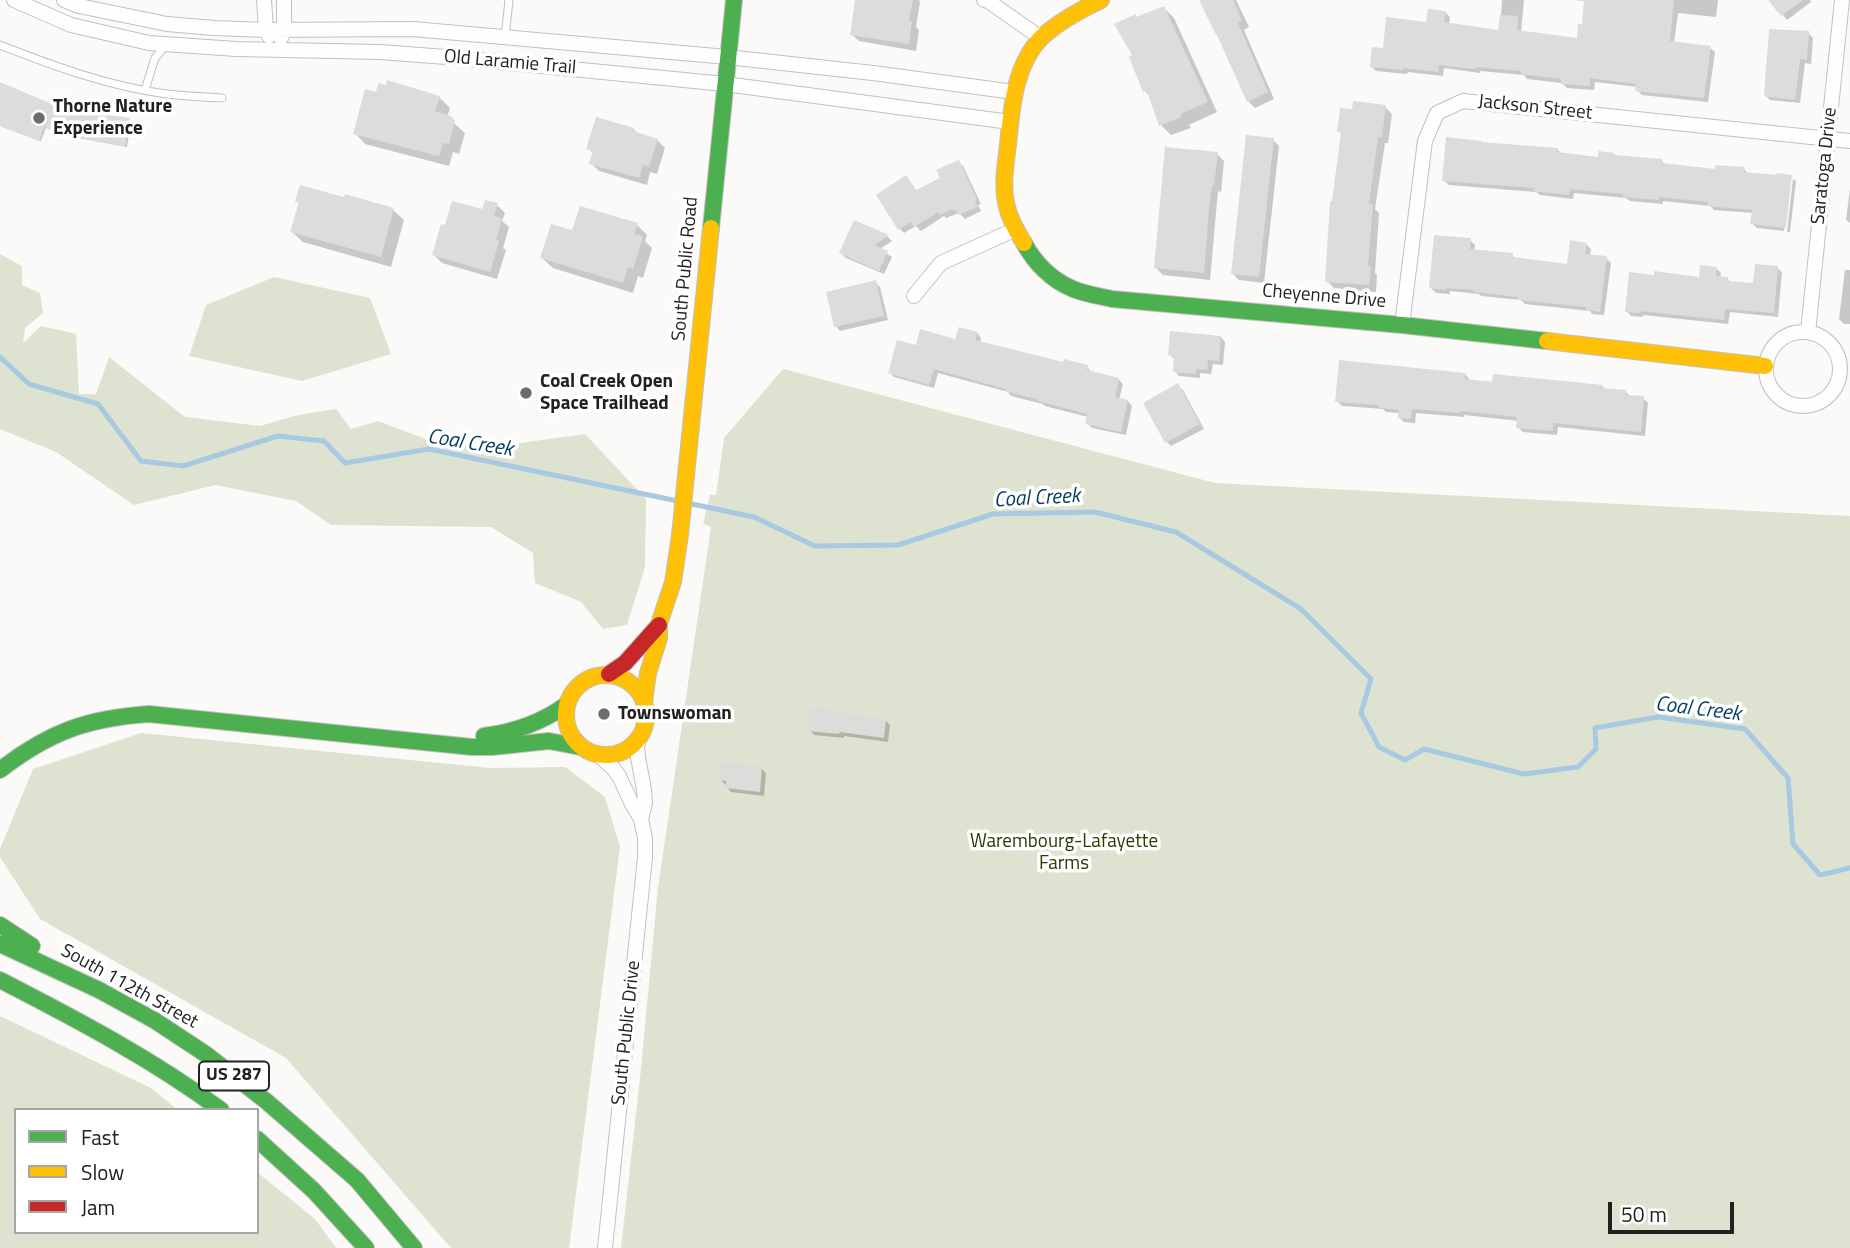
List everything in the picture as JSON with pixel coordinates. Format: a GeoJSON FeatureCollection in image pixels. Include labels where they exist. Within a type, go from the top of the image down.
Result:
{"type":"FeatureCollection","features":[{"type":"Feature","properties":{"kind":"street","name":"Old Laramie Trail"},"geometry":{"type":"LineString","coordinates":[[14,0],[71,25],[149,43],[236,49],[419,55],[725,84],[1010,122]]}},
{"type":"Feature","properties":{"kind":"street","name":"Old Laramie Trail"},"geometry":{"type":"LineString","coordinates":[[64,0],[79,6],[167,24],[266,30],[412,29],[727,57],[1014,92]]}},
{"type":"Feature","properties":{"kind":"street"},"geometry":{"type":"LineString","coordinates":[[264,0],[266,30],[276,49]]}},
{"type":"Feature","properties":{"kind":"street"},"geometry":{"type":"LineString","coordinates":[[276,49],[284,30],[284,0]]}},
{"type":"Feature","properties":{"kind":"street","name":"South Public Road"},"geometry":{"type":"LineString","coordinates":[[644,703],[648,673],[659,639],[659,624],[673,582],[680,535],[734,0]]}},
{"type":"Feature","properties":{"kind":"street"},"geometry":{"type":"LineString","coordinates":[[984,0],[1041,38],[1073,13],[1101,0]]}},
{"type":"Feature","properties":{"kind":"street","name":"Saratoga Drive"},"geometry":{"type":"LineString","coordinates":[[1808,332],[1842,0]]}},
{"type":"Feature","properties":{"kind":"street","name":"Cheyenne Drive"},"geometry":{"type":"LineString","coordinates":[[1041,38],[1027,57],[1014,92],[1004,182],[1006,203],[1032,258],[1047,273],[1072,289],[1112,299],[1402,325],[1766,366]]}},
{"type":"Feature","properties":{"kind":"street","name":"Jackson Street"},"geometry":{"type":"LineString","coordinates":[[1402,325],[1424,141],[1437,113],[1463,101],[1850,141]]}},
{"type":"Feature","properties":{"kind":"street"},"geometry":{"type":"LineString","coordinates":[[914,296],[941,263],[1016,229]]}},
{"type":"Feature","properties":{"kind":"street"},"geometry":{"type":"LineString","coordinates":[[1808,332],[1828,342],[1845,372],[1825,399],[1805,406],[1794,405],[1776,395],[1770,386],[1766,376],[1768,355],[1780,339],[1789,334],[1808,332]]}},
{"type":"Feature","properties":{"kind":"street","name":"South Public Road"},"geometry":{"type":"LineString","coordinates":[[609,674],[625,663],[659,624]]}},
{"type":"Feature","properties":{"kind":"street"},"geometry":{"type":"LineString","coordinates":[[581,747],[566,725],[566,705],[573,691],[585,680],[601,675],[609,674],[631,683],[644,703],[646,719],[638,747],[645,803],[642,819]]}},
{"type":"Feature","properties":{"kind":"street"},"geometry":{"type":"LineString","coordinates":[[442,743],[502,734],[532,726],[566,705]]}},
{"type":"Feature","properties":{"kind":"street"},"geometry":{"type":"LineString","coordinates":[[0,770],[35,745],[75,726],[106,718],[149,714],[491,748],[549,741],[563,742],[597,754],[613,768],[620,776],[642,819]]}},
{"type":"Feature","properties":{"kind":"street"},"geometry":{"type":"LineString","coordinates":[[597,754],[623,751],[631,747],[641,734]]}},
{"type":"Feature","properties":{"kind":"street","name":"South Public Drive"},"geometry":{"type":"LineString","coordinates":[[605,1248],[645,857],[642,819]]}},
{"type":"Feature","properties":{"kind":"street"},"geometry":{"type":"LineString","coordinates":[[0,925],[99,990]]}},
{"type":"Feature","properties":{"kind":"street","name":"South 112th Street"},"geometry":{"type":"LineString","coordinates":[[0,944],[99,990],[154,1020],[207,1055],[266,1101],[357,1180],[414,1248]]}},
{"type":"Feature","properties":{"kind":"street","name":"US 287"},"geometry":{"type":"LineString","coordinates":[[0,980],[105,1034],[218,1108]]}},
{"type":"Feature","properties":{"kind":"street"},"geometry":{"type":"LineString","coordinates":[[0,988],[26,993]]}},
{"type":"Feature","properties":{"kind":"street"},"geometry":{"type":"LineString","coordinates":[[259,1141],[302,1177],[366,1248]]}},
{"type":"Feature","properties":{"kind":"lane"},"geometry":{"type":"LineString","coordinates":[[505,37],[509,0]]}},
{"type":"Feature","properties":{"kind":"lane"},"geometry":{"type":"LineString","coordinates":[[145,90],[155,58],[167,44]]}},
{"type":"Feature","properties":{"kind":"lane"},"geometry":{"type":"LineString","coordinates":[[0,45],[54,66],[145,90],[222,98]]}},
{"type":"Feature","properties":{"kind":"green space"},"geometry":{"type":"Polygon","coordinates":[[[0,254],[22,266],[22,285],[40,293],[43,313],[25,328],[23,343],[41,326],[76,334],[79,394],[96,394],[109,357],[185,417],[260,426],[298,415],[336,409],[351,429],[378,421],[431,441],[484,448],[585,434],[646,499],[645,567],[627,625],[603,629],[581,602],[535,583],[533,553],[491,527],[331,525],[296,501],[215,485],[134,505],[56,452],[0,429],[0,254]]]}},
{"type":"Feature","properties":{"kind":"green space"},"geometry":{"type":"Polygon","coordinates":[[[274,277],[370,298],[391,354],[302,381],[189,356],[206,305],[274,277]]]}},
{"type":"Feature","properties":{"kind":"green space","name":"Warembourg-Lafayette Farms"},"geometry":{"type":"Polygon","coordinates":[[[783,369],[1215,483],[1850,516],[1850,1248],[621,1248],[658,888],[711,527],[703,524],[710,495],[716,495],[724,438],[783,369]]]}},
{"type":"Feature","properties":{"kind":"green space"},"geometry":{"type":"Polygon","coordinates":[[[141,733],[490,768],[565,767],[605,797],[620,847],[569,1248],[451,1248],[286,1058],[40,919],[0,857],[0,849],[33,769],[141,733]]]}},
{"type":"Feature","properties":{"kind":"green space"},"geometry":{"type":"Polygon","coordinates":[[[0,1016],[151,1088],[176,1108],[14,1108],[14,1234],[259,1234],[259,1174],[315,1219],[336,1248],[0,1248],[0,1016]]]}},
{"type":"Feature","properties":{"kind":"building"},"geometry":{"type":"Polygon","coordinates":[[[855,0],[913,0],[909,44],[850,35],[855,0]]]}},
{"type":"Feature","properties":{"kind":"building"},"geometry":{"type":"Polygon","coordinates":[[[1199,0],[1233,0],[1242,21],[1238,23],[1268,92],[1247,102],[1199,0]]]}},
{"type":"Feature","properties":{"kind":"building"},"geometry":{"type":"Polygon","coordinates":[[[1584,0],[1674,0],[1670,41],[1711,46],[1704,98],[1635,91],[1636,84],[1590,78],[1590,86],[1561,84],[1561,79],[1521,74],[1521,71],[1439,65],[1438,72],[1370,67],[1372,47],[1383,48],[1386,17],[1426,22],[1428,9],[1446,11],[1444,22],[1498,30],[1500,15],[1518,16],[1517,30],[1577,38],[1578,24],[1582,24],[1584,0]]]}},
{"type":"Feature","properties":{"kind":"building"},"geometry":{"type":"Polygon","coordinates":[[[1768,0],[1803,0],[1781,16],[1768,0]]]}},
{"type":"Feature","properties":{"kind":"building"},"geometry":{"type":"Polygon","coordinates":[[[1164,6],[1208,102],[1159,126],[1147,91],[1143,92],[1129,57],[1132,55],[1114,24],[1164,6]]]}},
{"type":"Feature","properties":{"kind":"building"},"geometry":{"type":"Polygon","coordinates":[[[1769,29],[1809,31],[1807,60],[1800,59],[1795,100],[1764,96],[1769,29]]]}},
{"type":"Feature","properties":{"kind":"building"},"geometry":{"type":"Polygon","coordinates":[[[387,80],[440,96],[435,111],[451,116],[455,121],[449,144],[443,143],[439,156],[353,134],[365,89],[376,92],[378,83],[386,85],[387,80]]]}},
{"type":"Feature","properties":{"kind":"building"},"geometry":{"type":"Polygon","coordinates":[[[0,82],[52,104],[79,111],[130,118],[125,146],[75,137],[44,127],[39,141],[0,126],[0,82]]]}},
{"type":"Feature","properties":{"kind":"building"},"geometry":{"type":"Polygon","coordinates":[[[1353,101],[1386,105],[1382,137],[1378,137],[1369,204],[1373,204],[1369,285],[1325,282],[1330,201],[1341,132],[1337,132],[1340,108],[1352,109],[1353,101]]]}},
{"type":"Feature","properties":{"kind":"building"},"geometry":{"type":"Polygon","coordinates":[[[596,117],[634,128],[633,131],[658,139],[649,167],[643,165],[639,178],[589,164],[593,151],[586,149],[596,117]]]}},
{"type":"Feature","properties":{"kind":"building"},"geometry":{"type":"Polygon","coordinates":[[[1246,135],[1274,138],[1259,277],[1231,274],[1246,135]]]}},
{"type":"Feature","properties":{"kind":"building"},"geometry":{"type":"Polygon","coordinates":[[[1446,137],[1558,148],[1557,152],[1598,157],[1598,151],[1662,159],[1662,163],[1715,169],[1715,165],[1745,167],[1744,172],[1792,175],[1786,228],[1750,224],[1752,210],[1707,206],[1708,202],[1659,197],[1659,200],[1623,197],[1623,194],[1570,189],[1569,195],[1533,191],[1534,188],[1442,181],[1446,137]]]}},
{"type":"Feature","properties":{"kind":"building"},"geometry":{"type":"Polygon","coordinates":[[[1165,147],[1218,152],[1209,208],[1204,273],[1154,268],[1165,147]]]}},
{"type":"Feature","properties":{"kind":"building"},"geometry":{"type":"Polygon","coordinates":[[[959,160],[977,199],[977,207],[958,215],[953,209],[940,215],[938,212],[914,227],[911,222],[898,230],[876,195],[906,175],[916,190],[940,178],[936,170],[959,160]]]}},
{"type":"Feature","properties":{"kind":"building"},"geometry":{"type":"Polygon","coordinates":[[[300,185],[394,208],[381,257],[290,232],[299,202],[295,202],[300,185]]]}},
{"type":"Feature","properties":{"kind":"building"},"geometry":{"type":"Polygon","coordinates":[[[485,200],[498,203],[494,216],[502,218],[490,272],[432,255],[441,224],[445,225],[452,201],[482,209],[485,200]]]}},
{"type":"Feature","properties":{"kind":"building"},"geometry":{"type":"Polygon","coordinates":[[[580,206],[638,223],[634,234],[643,236],[633,269],[628,267],[623,283],[540,258],[551,224],[572,230],[580,206]]]}},
{"type":"Feature","properties":{"kind":"building"},"geometry":{"type":"Polygon","coordinates":[[[854,220],[889,235],[874,245],[888,251],[879,271],[839,253],[854,220]]]}},
{"type":"Feature","properties":{"kind":"building"},"geometry":{"type":"Polygon","coordinates":[[[1434,235],[1471,238],[1470,249],[1513,253],[1513,257],[1567,264],[1570,240],[1587,243],[1585,254],[1607,256],[1600,312],[1586,310],[1586,307],[1518,300],[1518,297],[1474,290],[1429,288],[1434,235]]]}},
{"type":"Feature","properties":{"kind":"building"},"geometry":{"type":"Polygon","coordinates":[[[1755,264],[1778,266],[1774,313],[1725,309],[1724,320],[1639,311],[1625,312],[1629,272],[1654,275],[1654,271],[1699,277],[1700,265],[1717,267],[1716,276],[1728,277],[1728,281],[1753,283],[1755,264]]]}},
{"type":"Feature","properties":{"kind":"building"},"geometry":{"type":"Polygon","coordinates":[[[876,280],[884,316],[834,327],[826,292],[876,280]]]}},
{"type":"Feature","properties":{"kind":"building"},"geometry":{"type":"Polygon","coordinates":[[[959,327],[978,332],[975,340],[1063,362],[1064,359],[1088,365],[1087,370],[1119,378],[1115,397],[1128,400],[1121,432],[1085,424],[1087,414],[934,369],[929,385],[888,373],[897,340],[916,345],[920,329],[955,339],[959,327]]]}},
{"type":"Feature","properties":{"kind":"building"},"geometry":{"type":"Polygon","coordinates":[[[1170,331],[1221,336],[1219,361],[1208,360],[1207,370],[1196,369],[1196,374],[1173,372],[1174,356],[1168,355],[1170,331]]]}},
{"type":"Feature","properties":{"kind":"building"},"geometry":{"type":"Polygon","coordinates":[[[1339,360],[1465,373],[1465,379],[1492,382],[1493,374],[1603,385],[1602,388],[1626,390],[1626,395],[1644,396],[1641,432],[1553,423],[1553,431],[1516,428],[1517,417],[1460,411],[1412,409],[1411,419],[1398,418],[1398,410],[1379,408],[1379,405],[1335,402],[1339,360]]]}},
{"type":"Feature","properties":{"kind":"building"},"geometry":{"type":"Polygon","coordinates":[[[1178,383],[1200,424],[1165,443],[1143,403],[1178,383]]]}},
{"type":"Feature","properties":{"kind":"building"},"geometry":{"type":"Polygon","coordinates":[[[810,707],[886,719],[884,738],[808,731],[810,707]]]}},
{"type":"Feature","properties":{"kind":"building"},"geometry":{"type":"Polygon","coordinates":[[[722,762],[762,766],[760,792],[725,788],[726,781],[720,780],[722,762]]]}},
{"type":"Feature","properties":{"kind":"waterway","name":"Coal Creek"},"geometry":{"type":"LineString","coordinates":[[0,357],[29,384],[98,404],[141,461],[183,466],[278,436],[324,441],[345,463],[429,449],[754,517],[815,546],[898,545],[993,514],[1095,512],[1176,532],[1301,609],[1371,679],[1361,713],[1379,747],[1405,760],[1424,749],[1524,774],[1578,767],[1596,749],[1595,728],[1658,717],[1745,729],[1788,778],[1793,844],[1820,875],[1850,868]]}},
{"type":"Feature","properties":{"kind":"traffic: fast"},"geometry":{"type":"LineString","coordinates":[[711,228],[734,0]]}},
{"type":"Feature","properties":{"kind":"traffic: fast"},"geometry":{"type":"LineString","coordinates":[[1024,243],[1038,264],[1057,281],[1078,291],[1112,299],[1547,341]]}},
{"type":"Feature","properties":{"kind":"traffic: fast"},"geometry":{"type":"LineString","coordinates":[[484,736],[527,726],[566,705]]}},
{"type":"Feature","properties":{"kind":"traffic: fast"},"geometry":{"type":"LineString","coordinates":[[0,770],[35,746],[70,729],[107,719],[149,714],[472,747],[549,741],[581,747]]}},
{"type":"Feature","properties":{"kind":"traffic: fast"},"geometry":{"type":"LineString","coordinates":[[0,925],[32,946]]}},
{"type":"Feature","properties":{"kind":"traffic: fast"},"geometry":{"type":"LineString","coordinates":[[0,944],[99,990],[154,1020],[207,1055],[266,1101],[357,1180],[414,1248]]}},
{"type":"Feature","properties":{"kind":"traffic: fast"},"geometry":{"type":"LineString","coordinates":[[0,980],[141,1057],[218,1108]]}},
{"type":"Feature","properties":{"kind":"traffic: fast"},"geometry":{"type":"LineString","coordinates":[[259,1141],[314,1191],[366,1248]]}},
{"type":"Feature","properties":{"kind":"traffic: slow"},"geometry":{"type":"LineString","coordinates":[[1024,243],[1009,214],[1004,188],[1011,116],[1020,74],[1025,60],[1042,37],[1070,16],[1101,0]]}},
{"type":"Feature","properties":{"kind":"traffic: slow"},"geometry":{"type":"LineString","coordinates":[[644,703],[648,673],[659,638],[659,624],[673,582],[680,535],[711,228]]}},
{"type":"Feature","properties":{"kind":"traffic: slow"},"geometry":{"type":"LineString","coordinates":[[1547,341],[1765,366]]}},
{"type":"Feature","properties":{"kind":"traffic: slow"},"geometry":{"type":"LineString","coordinates":[[598,675],[614,675],[635,686],[646,707],[646,715],[646,723],[635,744],[614,755],[598,755],[584,749],[572,737],[566,723],[566,707],[572,693],[584,681],[598,675]]}},
{"type":"Feature","properties":{"kind":"traffic: jam"},"geometry":{"type":"LineString","coordinates":[[609,674],[625,663],[659,625]]}},
{"type":"Feature","properties":{"kind":"place","name":"Thorne Nature Experience"},"geometry":{"type":"Point","coordinates":[39,118]}},
{"type":"Feature","properties":{"kind":"place","name":"Coal Creek Open Space Trailhead"},"geometry":{"type":"Point","coordinates":[526,393]}},
{"type":"Feature","properties":{"kind":"place","name":"Townswoman"},"geometry":{"type":"Point","coordinates":[604,714]}}]}
